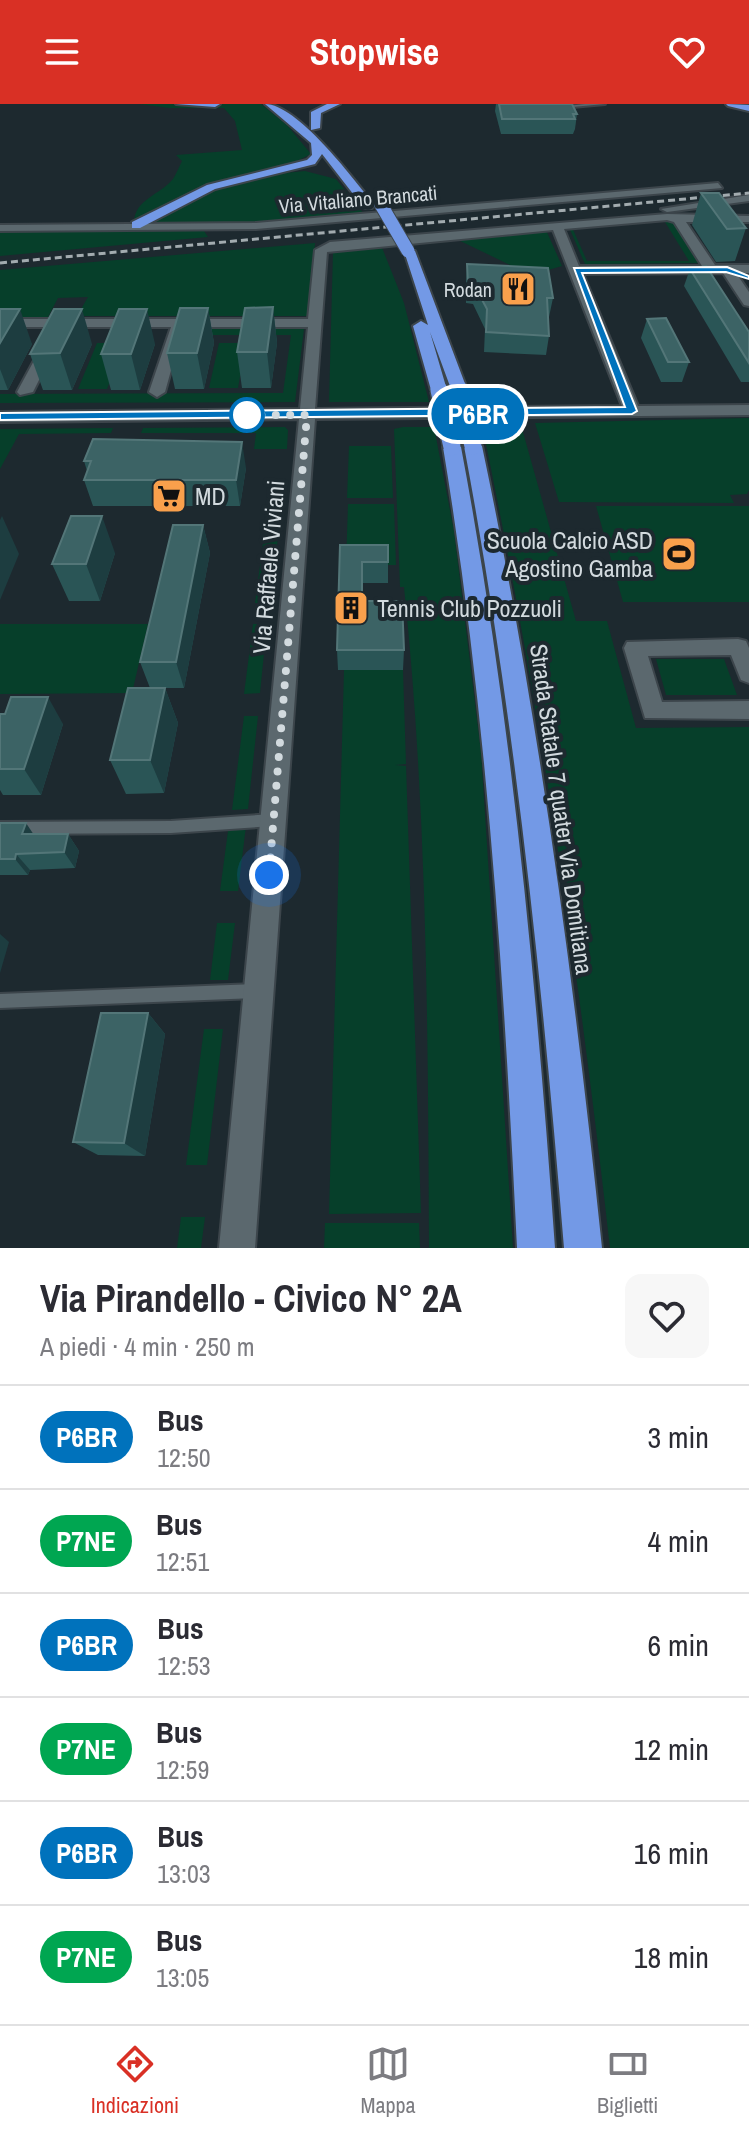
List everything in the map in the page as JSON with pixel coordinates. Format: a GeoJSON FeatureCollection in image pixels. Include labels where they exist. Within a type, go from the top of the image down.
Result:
{"type":"FeatureCollection","features":[{"type":"Feature","properties":{"kind":"highway"},"geometry":{"type":"LineString","coordinates":[[181,104],[215,104]]}},
{"type":"Feature","properties":{"kind":"highway","name":"Strada Statale 7 quater Via Domitiana"},"geometry":{"type":"LineString","coordinates":[[270,104],[316,141],[374,204]]}},
{"type":"Feature","properties":{"kind":"highway","name":"Strada Statale 7 quater Via Domitiana"},"geometry":{"type":"LineString","coordinates":[[283,104],[315,128],[359,173],[401,252],[459,389],[466,517],[496,731],[512,891],[536,1248]]}},
{"type":"Feature","properties":{"kind":"highway"},"geometry":{"type":"LineString","coordinates":[[315,128],[316,112],[335,104]]}},
{"type":"Feature","properties":{"kind":"highway"},"geometry":{"type":"LineString","coordinates":[[731,104],[749,107]]}},
{"type":"Feature","properties":{"kind":"highway"},"geometry":{"type":"LineString","coordinates":[[743,104],[749,107]]}},
{"type":"Feature","properties":{"kind":"highway"},"geometry":{"type":"LineString","coordinates":[[136,225],[211,187],[313,160],[317,153],[314,148],[316,141]]}},
{"type":"Feature","properties":{"kind":"highway"},"geometry":{"type":"LineString","coordinates":[[272,172],[322,171],[352,183]]}},
{"type":"Feature","properties":{"kind":"highway","name":"Strada Statale 7 quater Via Domitiana"},"geometry":{"type":"LineString","coordinates":[[401,252],[439,390],[463,447],[505,612],[548,913],[583,1248]]}},
{"type":"Feature","properties":{"kind":"street","name":"Via Vitaliano Brancati"},"geometry":{"type":"LineString","coordinates":[[0,228],[256,226],[718,186]]}},
{"type":"Feature","properties":{"kind":"street"},"geometry":{"type":"LineString","coordinates":[[709,273],[672,218],[664,212],[671,206],[749,198]]}},
{"type":"Feature","properties":{"kind":"street","name":"Via Raffaele Viviani"},"geometry":{"type":"LineString","coordinates":[[237,1248],[321,250],[325,246],[556,224],[672,218],[749,219]]}},
{"type":"Feature","properties":{"kind":"street"},"geometry":{"type":"LineString","coordinates":[[556,224],[632,411]]}},
{"type":"Feature","properties":{"kind":"street"},"geometry":{"type":"LineString","coordinates":[[727,269],[749,276]]}},
{"type":"Feature","properties":{"kind":"street"},"geometry":{"type":"LineString","coordinates":[[727,269],[749,302]]}},
{"type":"Feature","properties":{"kind":"street"},"geometry":{"type":"LineString","coordinates":[[577,270],[709,273],[749,269]]}},
{"type":"Feature","properties":{"kind":"street"},"geometry":{"type":"LineString","coordinates":[[0,323],[313,323]]}},
{"type":"Feature","properties":{"kind":"street"},"geometry":{"type":"LineString","coordinates":[[25,392],[60,323]]}},
{"type":"Feature","properties":{"kind":"street"},"geometry":{"type":"LineString","coordinates":[[157,392],[179,323]]}},
{"type":"Feature","properties":{"kind":"street"},"geometry":{"type":"LineString","coordinates":[[0,417],[749,410]]}},
{"type":"Feature","properties":{"kind":"street"},"geometry":{"type":"LineString","coordinates":[[749,674],[743,647],[635,648],[653,711],[749,710]]}},
{"type":"Feature","properties":{"kind":"lane"},"geometry":{"type":"LineString","coordinates":[[553,107],[603,104]]}},
{"type":"Feature","properties":{"kind":"lane"},"geometry":{"type":"LineString","coordinates":[[0,828],[171,827],[274,820]]}},
{"type":"Feature","properties":{"kind":"lane"},"geometry":{"type":"LineString","coordinates":[[0,1001],[259,991]]}},
{"type":"Feature","properties":{"kind":"green space"},"geometry":{"type":"Polygon","coordinates":[[[139,104],[261,104],[287,125],[311,154],[293,163],[206,184],[134,222],[135,214],[143,203],[173,179],[182,161],[176,155],[242,150],[235,121],[224,108],[169,108],[139,104]]]}},
{"type":"Feature","properties":{"kind":"green space"},"geometry":{"type":"Polygon","coordinates":[[[305,171],[336,179],[364,214],[260,223],[151,224],[185,202],[224,186],[305,171]]]}},
{"type":"Feature","properties":{"kind":"green space"},"geometry":{"type":"Polygon","coordinates":[[[672,221],[698,263],[585,264],[568,225],[571,225],[587,261],[689,261],[665,222],[672,221]]]}},
{"type":"Feature","properties":{"kind":"green space"},"geometry":{"type":"Polygon","coordinates":[[[546,230],[562,266],[531,275],[454,238],[546,230]]]}},
{"type":"Feature","properties":{"kind":"green space"},"geometry":{"type":"Polygon","coordinates":[[[204,231],[208,237],[0,256],[0,232],[204,231]]]}},
{"type":"Feature","properties":{"kind":"green space"},"geometry":{"type":"Polygon","coordinates":[[[315,243],[309,316],[77,316],[88,297],[58,298],[48,317],[0,317],[0,270],[315,243]]]}},
{"type":"Feature","properties":{"kind":"green space"},"geometry":{"type":"Polygon","coordinates":[[[381,245],[404,303],[429,402],[329,402],[333,252],[381,245]]]}},
{"type":"Feature","properties":{"kind":"green space"},"geometry":{"type":"Polygon","coordinates":[[[299,326],[304,329],[295,402],[0,403],[0,394],[283,393],[291,335],[181,335],[186,327],[299,326]]]}},
{"type":"Feature","properties":{"kind":"green space"},"geometry":{"type":"Polygon","coordinates":[[[97,343],[124,343],[107,389],[78,389],[97,343]]]}},
{"type":"Feature","properties":{"kind":"green space"},"geometry":{"type":"Polygon","coordinates":[[[219,343],[246,343],[238,388],[209,388],[219,343]]]}},
{"type":"Feature","properties":{"kind":"green space"},"geometry":{"type":"Polygon","coordinates":[[[749,418],[749,490],[747,494],[730,495],[734,503],[559,502],[535,423],[749,418]]]}},
{"type":"Feature","properties":{"kind":"green space"},"geometry":{"type":"Polygon","coordinates":[[[482,425],[521,425],[576,621],[607,621],[636,728],[749,727],[749,1248],[610,1248],[556,835],[522,630],[482,425]]]}},
{"type":"Feature","properties":{"kind":"green space"},"geometry":{"type":"Polygon","coordinates":[[[285,427],[288,430],[287,449],[254,449],[256,433],[141,433],[143,428],[285,427]]]}},
{"type":"Feature","properties":{"kind":"green space"},"geometry":{"type":"Polygon","coordinates":[[[434,427],[454,531],[481,752],[513,1248],[429,1248],[422,835],[412,670],[404,587],[400,587],[394,429],[434,427]]]}},
{"type":"Feature","properties":{"kind":"green space"},"geometry":{"type":"Polygon","coordinates":[[[113,428],[111,433],[19,434],[0,469],[0,429],[113,428]]]}},
{"type":"Feature","properties":{"kind":"green space"},"geometry":{"type":"Polygon","coordinates":[[[349,446],[391,446],[393,498],[347,498],[349,446]]]}},
{"type":"Feature","properties":{"kind":"green space"},"geometry":{"type":"Polygon","coordinates":[[[348,504],[394,504],[396,565],[346,565],[348,504]]]}},
{"type":"Feature","properties":{"kind":"green space","name":"Scuola Calcio ASD Agostino Gamba"},"geometry":{"type":"Polygon","coordinates":[[[596,506],[749,506],[749,602],[623,602],[596,506]]]}},
{"type":"Feature","properties":{"kind":"green space"},"geometry":{"type":"Polygon","coordinates":[[[279,527],[271,603],[255,603],[265,528],[279,527]]]}},
{"type":"Feature","properties":{"kind":"green space"},"geometry":{"type":"Polygon","coordinates":[[[0,624],[148,624],[132,693],[0,694],[0,624]]]}},
{"type":"Feature","properties":{"kind":"green space"},"geometry":{"type":"Polygon","coordinates":[[[253,624],[267,624],[260,693],[244,694],[253,624]]]}},
{"type":"Feature","properties":{"kind":"green space"},"geometry":{"type":"Polygon","coordinates":[[[656,659],[724,659],[737,695],[666,695],[656,659]]]}},
{"type":"Feature","properties":{"kind":"green space"},"geometry":{"type":"Polygon","coordinates":[[[344,670],[403,670],[406,764],[395,765],[406,766],[421,1213],[329,1214],[344,670]]]}},
{"type":"Feature","properties":{"kind":"green space"},"geometry":{"type":"Polygon","coordinates":[[[244,716],[258,716],[248,809],[232,810],[244,716]]]}},
{"type":"Feature","properties":{"kind":"green space"},"geometry":{"type":"Polygon","coordinates":[[[246,826],[238,891],[220,891],[228,831],[246,826]]]}},
{"type":"Feature","properties":{"kind":"green space"},"geometry":{"type":"Polygon","coordinates":[[[217,923],[235,923],[228,980],[210,980],[217,923]]]}},
{"type":"Feature","properties":{"kind":"green space"},"geometry":{"type":"Polygon","coordinates":[[[204,1029],[223,1029],[207,1165],[186,1165],[204,1029]]]}},
{"type":"Feature","properties":{"kind":"green space"},"geometry":{"type":"Polygon","coordinates":[[[181,1217],[205,1217],[201,1248],[177,1248],[181,1217]]]}},
{"type":"Feature","properties":{"kind":"green space"},"geometry":{"type":"Polygon","coordinates":[[[325,1223],[419,1223],[420,1248],[324,1248],[325,1223]]]}},
{"type":"Feature","properties":{"kind":"building"},"geometry":{"type":"Polygon","coordinates":[[[499,104],[572,104],[577,114],[573,114],[575,119],[502,119],[499,104]]]}},
{"type":"Feature","properties":{"kind":"building"},"geometry":{"type":"Polygon","coordinates":[[[701,193],[719,193],[746,228],[727,229],[701,193]]]}},
{"type":"Feature","properties":{"kind":"building"},"geometry":{"type":"Polygon","coordinates":[[[467,264],[548,268],[553,298],[547,298],[549,336],[486,332],[487,309],[474,285],[468,284],[467,264]]]}},
{"type":"Feature","properties":{"kind":"building"},"geometry":{"type":"Polygon","coordinates":[[[706,266],[749,332],[749,363],[690,269],[706,266]]]}},
{"type":"Feature","properties":{"kind":"building"},"geometry":{"type":"Polygon","coordinates":[[[273,307],[267,352],[237,352],[245,308],[273,307]]]}},
{"type":"Feature","properties":{"kind":"building"},"geometry":{"type":"Polygon","coordinates":[[[180,308],[208,308],[197,353],[167,353],[180,308]]]}},
{"type":"Feature","properties":{"kind":"building"},"geometry":{"type":"Polygon","coordinates":[[[0,309],[20,309],[0,343],[0,309]]]}},
{"type":"Feature","properties":{"kind":"building"},"geometry":{"type":"Polygon","coordinates":[[[54,309],[82,309],[60,353],[30,354],[54,309]]]}},
{"type":"Feature","properties":{"kind":"building"},"geometry":{"type":"Polygon","coordinates":[[[119,309],[147,309],[131,354],[101,354],[119,309]]]}},
{"type":"Feature","properties":{"kind":"building"},"geometry":{"type":"Polygon","coordinates":[[[666,318],[689,362],[668,362],[647,319],[666,318]]]}},
{"type":"Feature","properties":{"kind":"building"},"geometry":{"type":"Polygon","coordinates":[[[93,439],[242,442],[236,480],[84,480],[91,461],[84,461],[93,439]]]}},
{"type":"Feature","properties":{"kind":"building"},"geometry":{"type":"Polygon","coordinates":[[[71,516],[102,516],[86,564],[52,564],[71,516]]]}},
{"type":"Feature","properties":{"kind":"building"},"geometry":{"type":"Polygon","coordinates":[[[173,525],[203,525],[176,662],[140,662],[173,525]]]}},
{"type":"Feature","properties":{"kind":"building","name":"Tennis Club Pozzuoli"},"geometry":{"type":"Polygon","coordinates":[[[340,545],[388,545],[388,562],[362,562],[362,601],[402,601],[404,650],[337,650],[340,545]]]}},
{"type":"Feature","properties":{"kind":"building"},"geometry":{"type":"Polygon","coordinates":[[[128,688],[165,688],[150,760],[110,760],[128,688]]]}},
{"type":"Feature","properties":{"kind":"building"},"geometry":{"type":"Polygon","coordinates":[[[11,697],[48,697],[24,769],[0,769],[0,714],[5,714],[11,697]]]}},
{"type":"Feature","properties":{"kind":"building"},"geometry":{"type":"Polygon","coordinates":[[[0,823],[26,823],[22,834],[68,834],[64,852],[16,854],[15,859],[0,859],[0,823]]]}},
{"type":"Feature","properties":{"kind":"building"},"geometry":{"type":"Polygon","coordinates":[[[101,1013],[148,1013],[124,1143],[73,1142],[101,1013]]]}},
{"type":"Feature","properties":{"kind":"railway"},"geometry":{"type":"LineString","coordinates":[[0,263],[749,193]]}},
{"type":"Feature","properties":{"kind":"bus line","name":"P6BR"},"geometry":{"type":"LineString","coordinates":[[0,417],[632,411],[577,270],[727,269],[749,276]]}},
{"type":"Feature","properties":{"kind":"place","name":"Rodan"},"geometry":{"type":"Point","coordinates":[518,289]}},
{"type":"Feature","properties":{"kind":"place","name":"MD"},"geometry":{"type":"Point","coordinates":[169,496]}},
{"type":"Feature","properties":{"kind":"place","name":"Scuola Calcio ASD Agostino Gamba"},"geometry":{"type":"Point","coordinates":[679,554]}},
{"type":"Feature","properties":{"kind":"place","name":"Tennis Club Pozzuoli"},"geometry":{"type":"Point","coordinates":[351,608]}},
{"type":"Feature","properties":{"kind":"route"},"geometry":{"type":"LineString","coordinates":[[247,415],[307,415],[269,875]]}}]}
